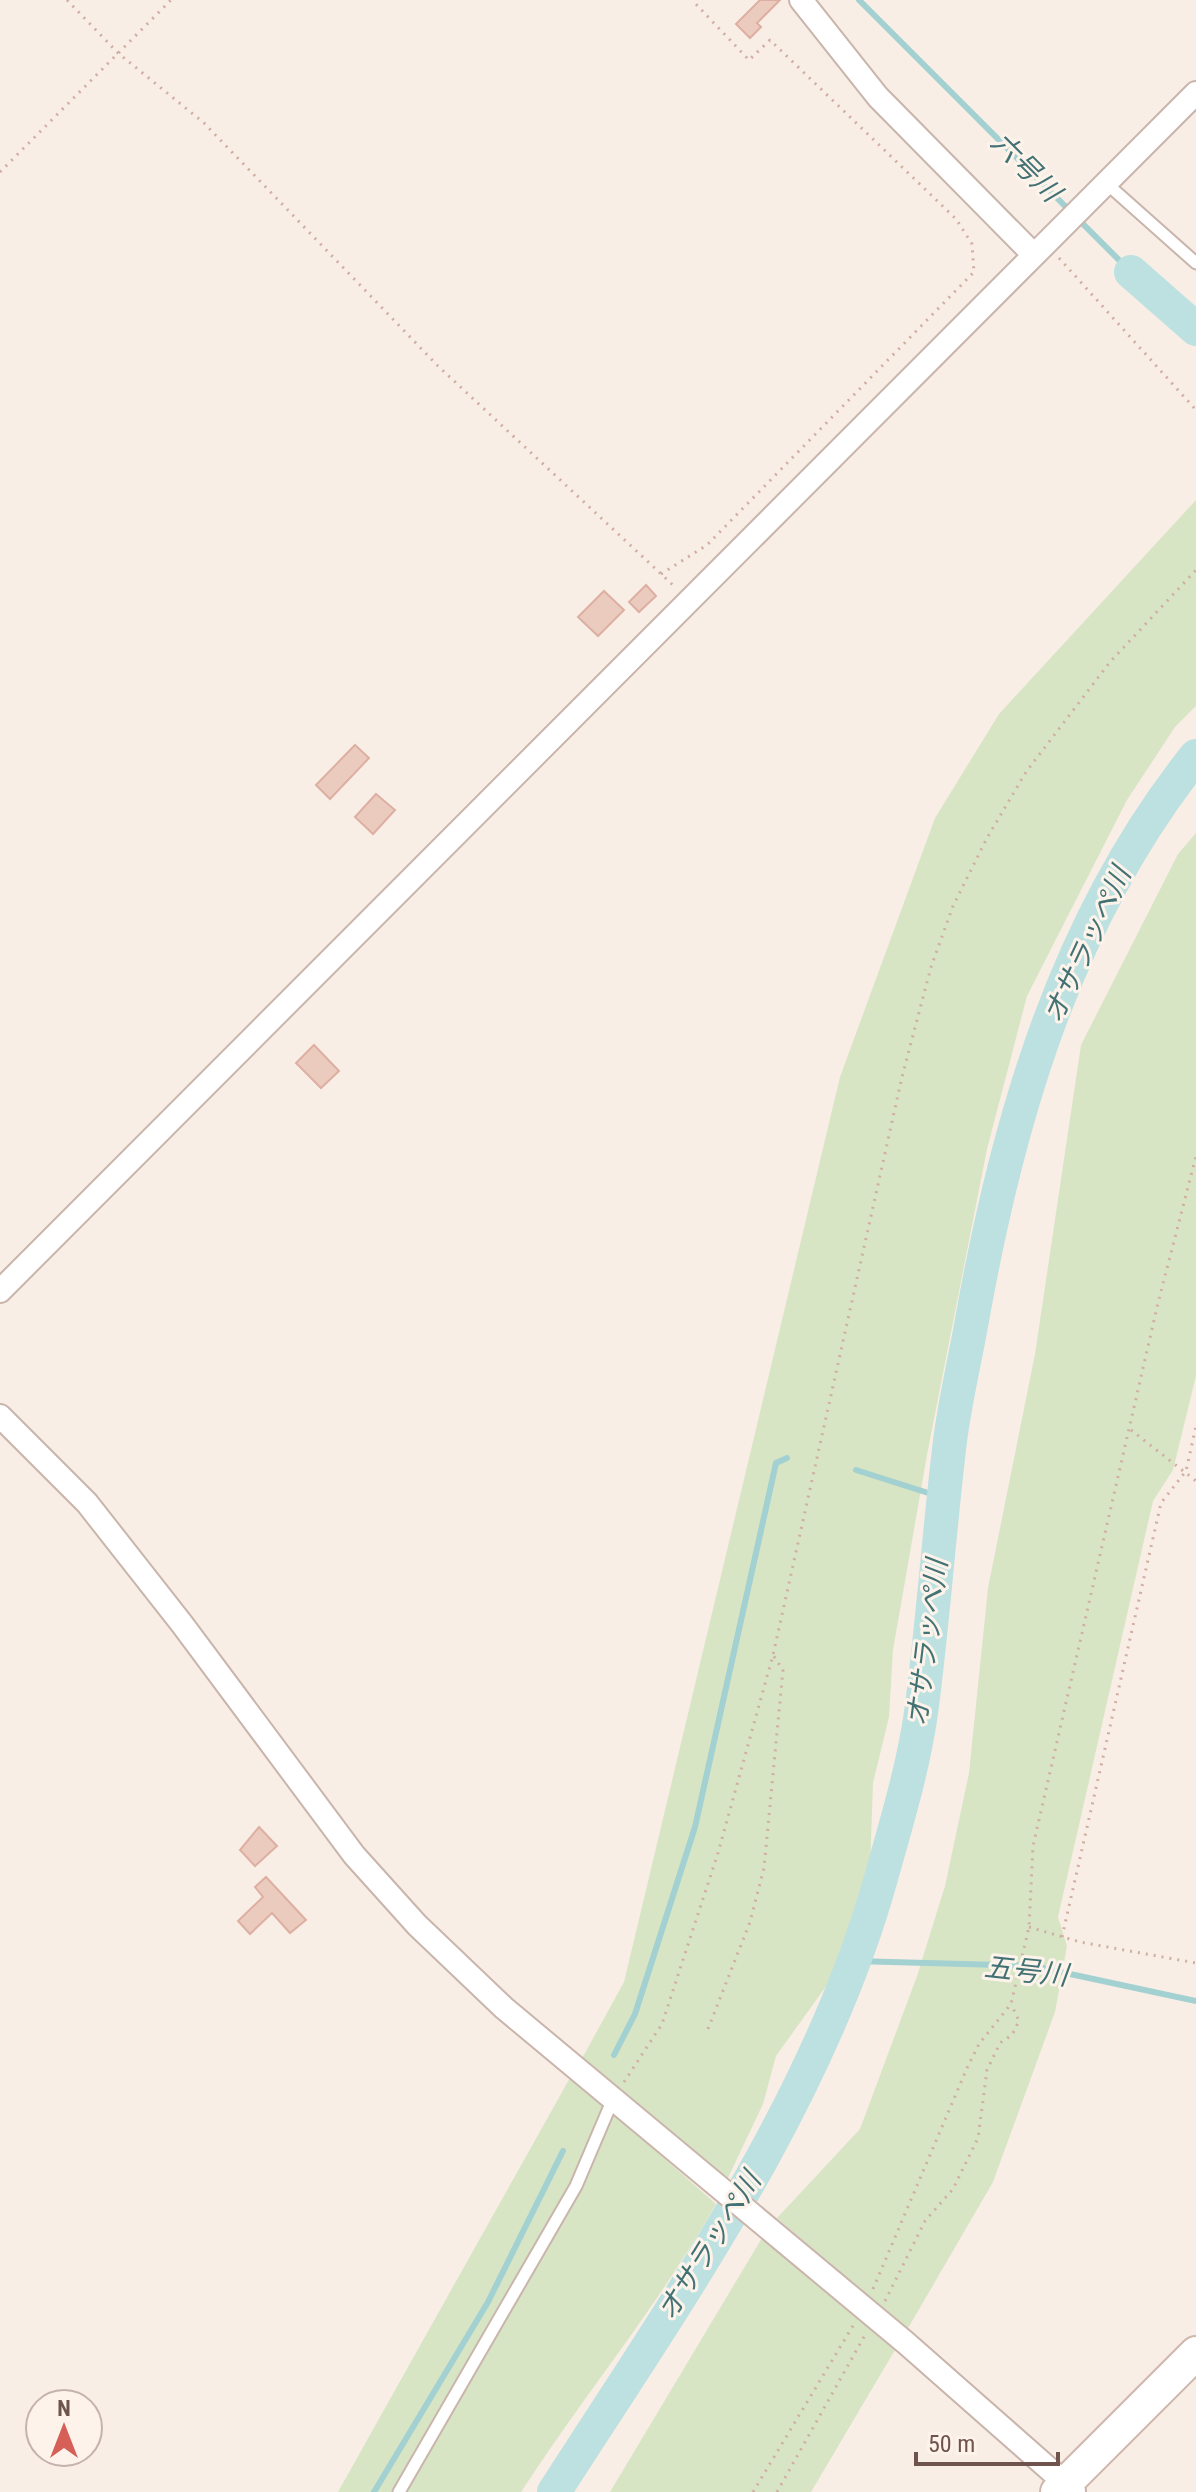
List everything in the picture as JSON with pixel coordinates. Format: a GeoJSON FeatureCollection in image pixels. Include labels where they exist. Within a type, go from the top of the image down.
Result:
{"type":"FeatureCollection","features":[{"type":"Feature","properties":{"kind":"street"},"geometry":{"type":"LineString","coordinates":[[801,0],[878,97],[1040,249]]}},
{"type":"Feature","properties":{"kind":"street"},"geometry":{"type":"LineString","coordinates":[[0,1291],[1196,93]]}},
{"type":"Feature","properties":{"kind":"street"},"geometry":{"type":"LineString","coordinates":[[0,1416],[87,1503],[182,1624],[354,1855],[385,1890],[504,2008],[865,2310],[1066,2489],[1196,2353]]}},
{"type":"Feature","properties":{"kind":"lane"},"geometry":{"type":"LineString","coordinates":[[1099,190],[1196,263]]}},
{"type":"Feature","properties":{"kind":"lane"},"geometry":{"type":"LineString","coordinates":[[399,2492],[576,2186],[613,2099]]}},
{"type":"Feature","properties":{"kind":"path"},"geometry":{"type":"LineString","coordinates":[[67,0],[118,53],[204,123],[438,366],[689,601]]}},
{"type":"Feature","properties":{"kind":"path"},"geometry":{"type":"LineString","coordinates":[[0,172],[171,0]]}},
{"type":"Feature","properties":{"kind":"path"},"geometry":{"type":"LineString","coordinates":[[661,574],[707,545],[974,272],[972,244],[956,219],[902,166],[770,40],[749,60],[692,0]]}},
{"type":"Feature","properties":{"kind":"path"},"geometry":{"type":"LineString","coordinates":[[1040,249],[1196,410]]}},
{"type":"Feature","properties":{"kind":"path"},"geometry":{"type":"LineString","coordinates":[[613,2099],[662,2024],[718,1853],[773,1655],[902,1077],[931,967],[953,906],[987,838],[1042,750],[1110,662],[1196,570]]}},
{"type":"Feature","properties":{"kind":"path"},"geometry":{"type":"LineString","coordinates":[[777,2492],[865,2310],[967,2068],[979,2044],[1011,2004],[1029,1927],[1033,1846],[1196,1156]]}},
{"type":"Feature","properties":{"kind":"path"},"geometry":{"type":"LineString","coordinates":[[1062,1937],[1161,1503],[1186,1471],[1196,1426]]}},
{"type":"Feature","properties":{"kind":"path"},"geometry":{"type":"LineString","coordinates":[[1131,1430],[1196,1481]]}},
{"type":"Feature","properties":{"kind":"path"},"geometry":{"type":"LineString","coordinates":[[708,2029],[750,1922],[764,1868],[783,1670],[773,1655]]}},
{"type":"Feature","properties":{"kind":"path"},"geometry":{"type":"LineString","coordinates":[[1029,1927],[1062,1937],[1196,1963]]}},
{"type":"Feature","properties":{"kind":"path"},"geometry":{"type":"LineString","coordinates":[[753,2492],[865,2310],[925,2221],[953,2189],[978,2138],[987,2070],[1000,2043],[1012,2035],[1019,2021],[1011,2004]]}},
{"type":"Feature","properties":{"kind":"green space"},"geometry":{"type":"Polygon","coordinates":[[[1196,500],[1196,706],[1175,727],[1127,800],[1027,996],[987,1149],[927,1455],[893,1650],[889,1717],[873,1783],[870,1870],[832,1978],[776,2056],[763,2104],[726,2182],[580,2062],[624,1982],[840,1077],[935,818],[999,714],[1196,500]]]}},
{"type":"Feature","properties":{"kind":"green space"},"geometry":{"type":"Polygon","coordinates":[[[1196,833],[1196,1376],[1173,1470],[1153,1501],[1058,1917],[1067,1946],[1055,2012],[993,2182],[907,2330],[777,2218],[860,2129],[917,1976],[945,1886],[969,1773],[988,1588],[1035,1354],[1081,1045],[1178,854],[1196,833]]]}},
{"type":"Feature","properties":{"kind":"green space"},"geometry":{"type":"Polygon","coordinates":[[[571,2076],[716,2204],[646,2314],[521,2492],[338,2492],[571,2076]]]}},
{"type":"Feature","properties":{"kind":"green space"},"geometry":{"type":"Polygon","coordinates":[[[762,2238],[898,2345],[811,2492],[610,2492],[762,2238]]]}},
{"type":"Feature","properties":{"kind":"building"},"geometry":{"type":"Polygon","coordinates":[[[760,0],[780,0],[757,23],[761,27],[750,38],[736,24],[760,0]]]}},
{"type":"Feature","properties":{"kind":"building"},"geometry":{"type":"Polygon","coordinates":[[[646,585],[656,596],[639,612],[629,602],[646,585]]]}},
{"type":"Feature","properties":{"kind":"building"},"geometry":{"type":"Polygon","coordinates":[[[604,591],[624,610],[598,636],[578,617],[604,591]]]}},
{"type":"Feature","properties":{"kind":"building"},"geometry":{"type":"Polygon","coordinates":[[[355,745],[369,758],[330,799],[316,785],[355,745]]]}},
{"type":"Feature","properties":{"kind":"building"},"geometry":{"type":"Polygon","coordinates":[[[376,794],[395,810],[373,834],[355,817],[376,794]]]}},
{"type":"Feature","properties":{"kind":"building"},"geometry":{"type":"Polygon","coordinates":[[[314,1045],[339,1071],[321,1088],[296,1063],[314,1045]]]}},
{"type":"Feature","properties":{"kind":"building"},"geometry":{"type":"Polygon","coordinates":[[[259,1827],[277,1846],[255,1866],[240,1850],[259,1827]]]}},
{"type":"Feature","properties":{"kind":"building"},"geometry":{"type":"Polygon","coordinates":[[[266,1877],[306,1920],[290,1933],[272,1913],[250,1934],[238,1921],[263,1897],[255,1887],[266,1877]]]}},
{"type":"Feature","properties":{"kind":"waterway","name":"六号川"},"geometry":{"type":"LineString","coordinates":[[859,0],[1131,272]]}},
{"type":"Feature","properties":{"kind":"waterway","name":"六号川"},"geometry":{"type":"LineString","coordinates":[[1131,272],[1196,329]]}},
{"type":"Feature","properties":{"kind":"waterway","name":"オサラッペ川"},"geometry":{"type":"LineString","coordinates":[[554,2492],[696,2272],[741,2196],[821,2041],[854,1960],[881,1878],[918,1734],[955,1411],[987,1245],[1024,1096],[1077,953],[1111,884],[1151,819],[1196,756]]}},
{"type":"Feature","properties":{"kind":"waterway"},"geometry":{"type":"LineString","coordinates":[[614,2055],[635,2014],[695,1827],[776,1463],[787,1458]]}},
{"type":"Feature","properties":{"kind":"waterway"},"geometry":{"type":"LineString","coordinates":[[856,1470],[944,1498]]}},
{"type":"Feature","properties":{"kind":"waterway","name":"五号川"},"geometry":{"type":"LineString","coordinates":[[854,1961],[1033,1966],[1196,2001]]}},
{"type":"Feature","properties":{"kind":"waterway"},"geometry":{"type":"LineString","coordinates":[[374,2492],[488,2302],[563,2151]]}}]}
